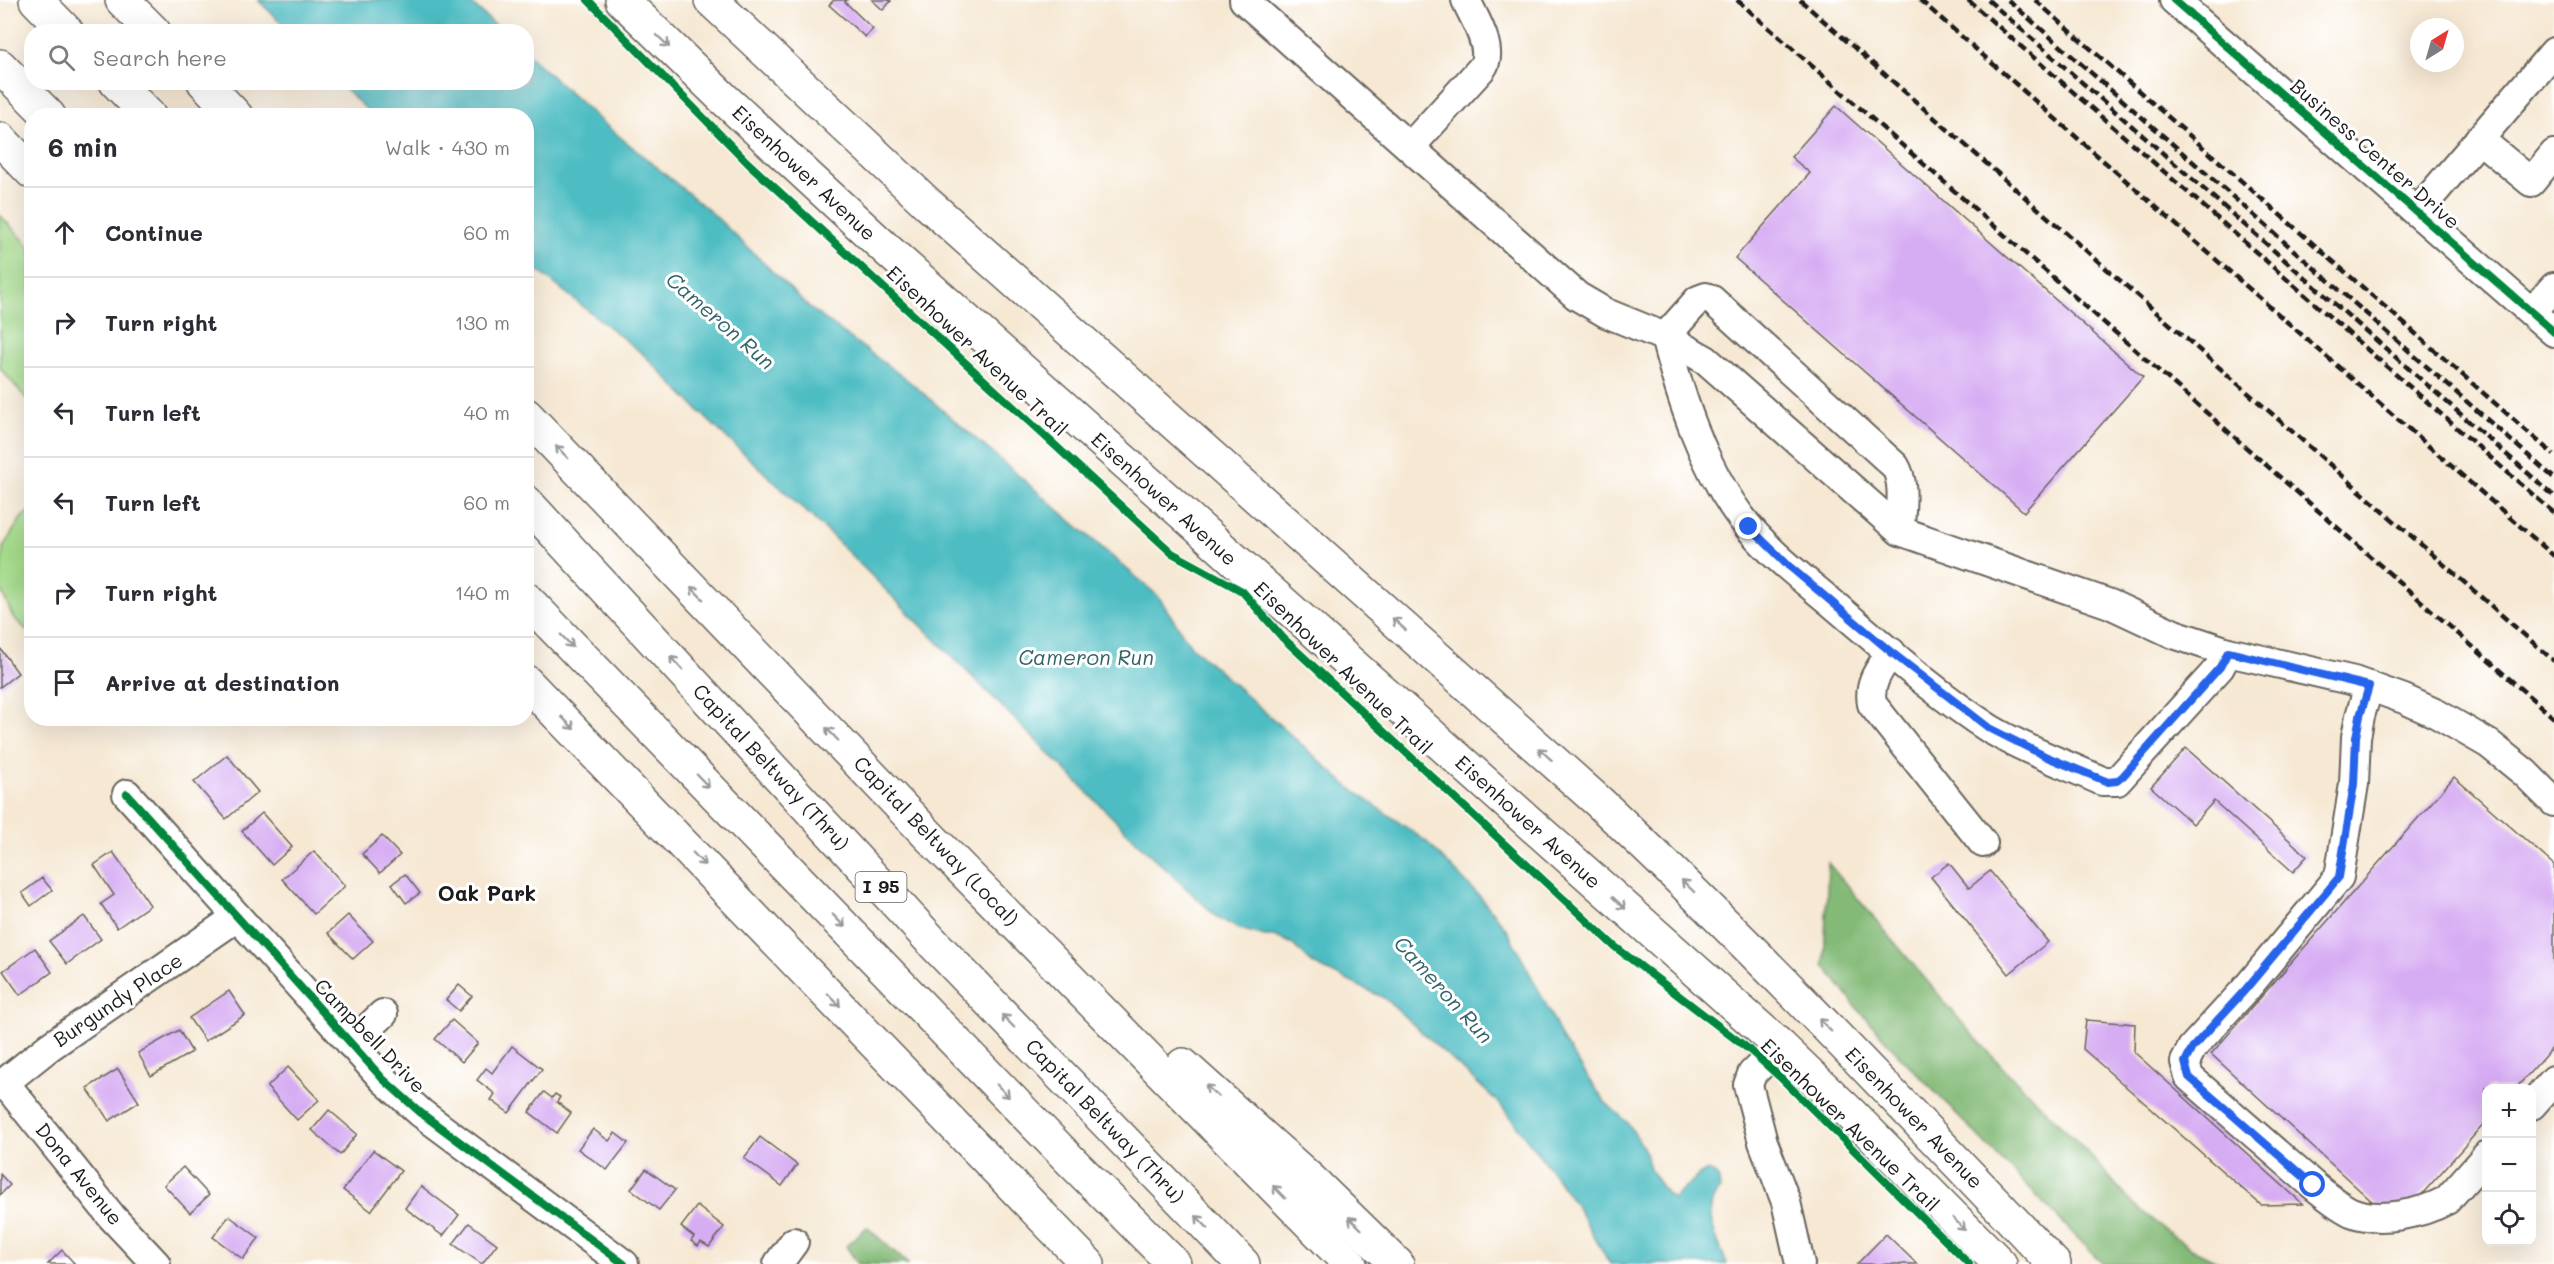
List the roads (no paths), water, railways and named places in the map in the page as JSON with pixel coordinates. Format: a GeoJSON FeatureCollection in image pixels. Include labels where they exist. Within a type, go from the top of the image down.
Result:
{"type":"FeatureCollection","features":[{"type":"Feature","properties":{"kind":"main road"},"geometry":{"type":"LineString","coordinates":[[36,0],[59,24]]}},
{"type":"Feature","properties":{"kind":"main road"},"geometry":{"type":"LineString","coordinates":[[122,0],[146,24]]}},
{"type":"Feature","properties":{"kind":"main road","name":"Eisenhower Avenue"},"geometry":{"type":"LineString","coordinates":[[622,0],[692,69],[876,241],[1780,1046],[2000,1264]]}},
{"type":"Feature","properties":{"kind":"main road","name":"Eisenhower Avenue"},"geometry":{"type":"LineString","coordinates":[[711,0],[919,196],[1600,803],[1687,885],[1787,985],[2054,1264]]}},
{"type":"Feature","properties":{"kind":"main road"},"geometry":{"type":"LineString","coordinates":[[0,66],[41,108]]}},
{"type":"Feature","properties":{"kind":"main road"},"geometry":{"type":"LineString","coordinates":[[124,90],[140,108]]}},
{"type":"Feature","properties":{"kind":"main road"},"geometry":{"type":"LineString","coordinates":[[212,90],[228,108]]}},
{"type":"Feature","properties":{"kind":"main road"},"geometry":{"type":"LineString","coordinates":[[0,139],[24,164]]}},
{"type":"Feature","properties":{"kind":"main road","name":"Capital Beltway (Local)"},"geometry":{"type":"LineString","coordinates":[[534,422],[930,837],[1350,1264]]}},
{"type":"Feature","properties":{"kind":"main road","name":"Capital Beltway (Thru)"},"geometry":{"type":"LineString","coordinates":[[534,511],[935,945],[1243,1264]]}},
{"type":"Feature","properties":{"kind":"main road","name":"I 95"},"geometry":{"type":"LineString","coordinates":[[534,607],[1072,1162],[1174,1264]]}},
{"type":"Feature","properties":{"kind":"main road"},"geometry":{"type":"LineString","coordinates":[[534,690],[1088,1264]]}},
{"type":"Feature","properties":{"kind":"main road"},"geometry":{"type":"LineString","coordinates":[[930,837],[1312,1182],[1397,1264]]}},
{"type":"Feature","properties":{"kind":"main road"},"geometry":{"type":"LineString","coordinates":[[1780,1046],[1795,1043],[1807,1044],[1819,1050],[1897,1123],[1980,1186]]}},
{"type":"Feature","properties":{"kind":"main road"},"geometry":{"type":"LineString","coordinates":[[945,1117],[1059,1264]]}},
{"type":"Feature","properties":{"kind":"street"},"geometry":{"type":"LineString","coordinates":[[1244,0],[1577,297],[1606,313],[1665,337],[1706,360],[1900,531],[2110,604],[2174,634],[2228,652],[2369,686],[2437,714],[2483,741],[2519,768],[2554,802]]}},
{"type":"Feature","properties":{"kind":"street"},"geometry":{"type":"LineString","coordinates":[[1410,147],[1482,68],[1487,59],[1486,48],[1466,0]]}},
{"type":"Feature","properties":{"kind":"street","name":"Business Center Drive"},"geometry":{"type":"LineString","coordinates":[[2174,0],[2554,332]]}},
{"type":"Feature","properties":{"kind":"street"},"geometry":{"type":"LineString","coordinates":[[2417,212],[2554,52]]}},
{"type":"Feature","properties":{"kind":"street"},"geometry":{"type":"LineString","coordinates":[[2479,139],[2531,182],[2554,154]]}},
{"type":"Feature","properties":{"kind":"street"},"geometry":{"type":"LineString","coordinates":[[2532,312],[2554,286]]}},
{"type":"Feature","properties":{"kind":"street"},"geometry":{"type":"LineString","coordinates":[[1665,337],[1698,300],[1706,297],[1712,300],[1895,466],[1900,474],[1901,483],[1900,531]]}},
{"type":"Feature","properties":{"kind":"street"},"geometry":{"type":"LineString","coordinates":[[1665,337],[1704,457],[1740,515],[1763,542],[1789,566],[1891,652],[1998,733],[2102,781],[2113,783],[2123,776],[2220,667],[2228,652]]}},
{"type":"Feature","properties":{"kind":"street"},"geometry":{"type":"LineString","coordinates":[[1891,652],[1869,692],[1872,704],[1983,843]]}},
{"type":"Feature","properties":{"kind":"street"},"geometry":{"type":"LineString","coordinates":[[2369,686],[2356,737],[2354,784],[2339,877],[2245,990],[2192,1048],[2187,1055],[2186,1070],[2189,1077],[2333,1202],[2365,1216],[2414,1212],[2439,1204],[2447,1200],[2482,1162]]}},
{"type":"Feature","properties":{"kind":"street","name":"Campbell Drive"},"geometry":{"type":"LineString","coordinates":[[127,794],[383,1079],[421,1113],[624,1264]]}},
{"type":"Feature","properties":{"kind":"street","name":"Burgundy Place"},"geometry":{"type":"LineString","coordinates":[[2,1084],[49,1047],[237,917]]}},
{"type":"Feature","properties":{"kind":"street"},"geometry":{"type":"LineString","coordinates":[[351,1044],[383,1014]]}},
{"type":"Feature","properties":{"kind":"street"},"geometry":{"type":"LineString","coordinates":[[1780,1046],[1752,1074],[1748,1085],[1763,1142],[1786,1202],[1800,1264]]}},
{"type":"Feature","properties":{"kind":"street"},"geometry":{"type":"LineString","coordinates":[[2536,1100],[2554,1080]]}},
{"type":"Feature","properties":{"kind":"street","name":"Dona Avenue"},"geometry":{"type":"LineString","coordinates":[[2,1084],[112,1217],[156,1264]]}},
{"type":"Feature","properties":{"kind":"water"},"geometry":{"type":"Polygon","coordinates":[[[258,0],[467,0],[494,24],[282,24],[258,0]]]}},
{"type":"Feature","properties":{"kind":"water","name":"Cameron Run"},"geometry":{"type":"Polygon","coordinates":[[[534,60],[602,122],[712,213],[811,309],[910,382],[1158,596],[1190,645],[1349,787],[1427,842],[1482,899],[1507,930],[1562,1039],[1605,1102],[1628,1123],[1643,1147],[1651,1171],[1666,1193],[1673,1199],[1699,1175],[1708,1171],[1716,1175],[1720,1190],[1714,1197],[1711,1216],[1727,1264],[1610,1264],[1575,1204],[1500,1104],[1384,998],[1313,964],[1291,943],[1274,936],[1265,936],[1237,928],[1217,917],[1140,845],[829,533],[710,422],[644,355],[534,268],[534,108],[365,108],[346,90],[534,90],[534,60]]]}},
{"type":"Feature","properties":{"kind":"railway"},"geometry":{"type":"LineString","coordinates":[[1737,0],[2554,718]]}},
{"type":"Feature","properties":{"kind":"railway"},"geometry":{"type":"LineString","coordinates":[[1800,0],[2554,661]]}},
{"type":"Feature","properties":{"kind":"railway"},"geometry":{"type":"LineString","coordinates":[[1920,0],[2554,556]]}},
{"type":"Feature","properties":{"kind":"railway"},"geometry":{"type":"LineString","coordinates":[[1968,0],[2554,513]]}},
{"type":"Feature","properties":{"kind":"railway"},"geometry":{"type":"LineString","coordinates":[[1988,0],[2554,496]]}},
{"type":"Feature","properties":{"kind":"railway"},"geometry":{"type":"LineString","coordinates":[[2008,0],[2554,478]]}},
{"type":"Feature","properties":{"kind":"railway"},"geometry":{"type":"LineString","coordinates":[[2035,0],[2554,455]]}},
{"type":"Feature","properties":{"kind":"district","name":"Oak Park"},"geometry":{"type":"Point","coordinates":[487,894]}}]}
